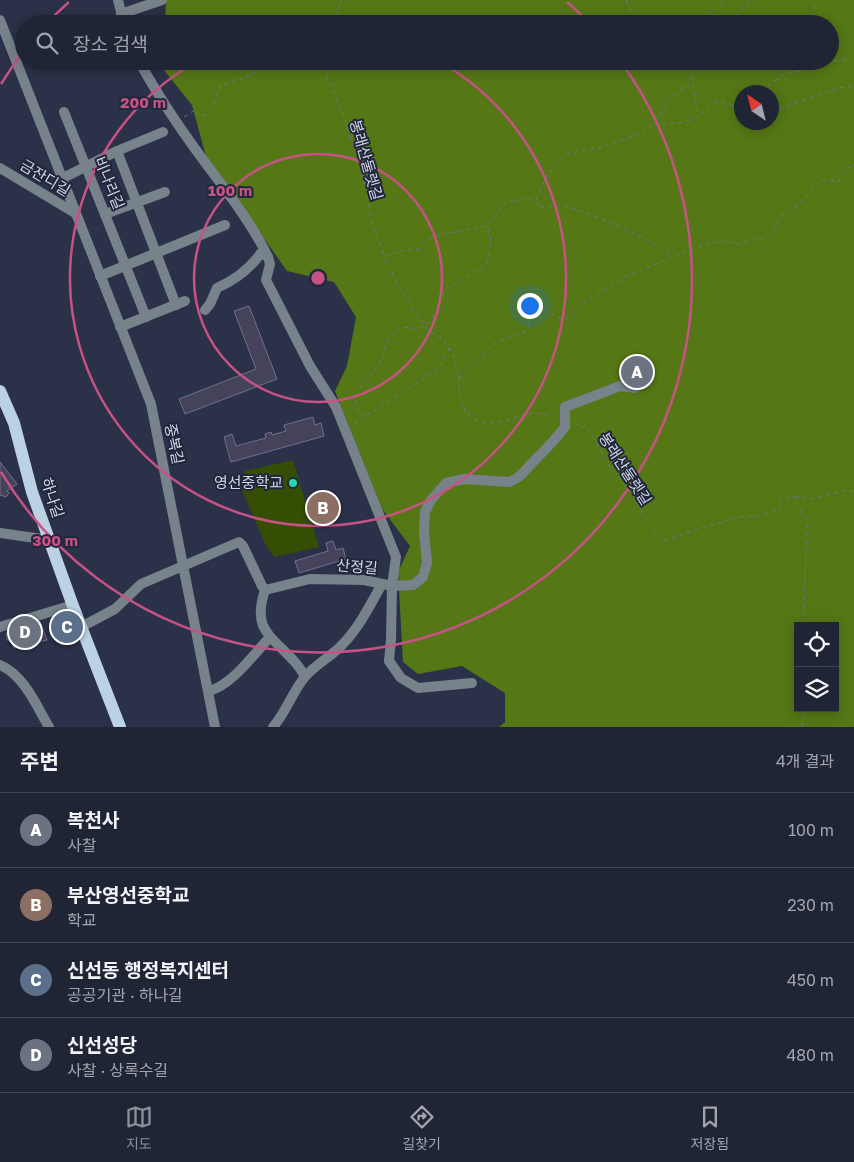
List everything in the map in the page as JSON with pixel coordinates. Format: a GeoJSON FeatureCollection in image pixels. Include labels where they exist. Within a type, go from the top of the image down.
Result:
{"type":"FeatureCollection","features":[{"type":"Feature","properties":{"kind":"main road","name":"하나길"},"geometry":{"type":"LineString","coordinates":[[0,392],[14,423],[32,492],[49,540],[120,727]]}},
{"type":"Feature","properties":{"kind":"street"},"geometry":{"type":"LineString","coordinates":[[118,0],[121,15]]}},
{"type":"Feature","properties":{"kind":"street"},"geometry":{"type":"LineString","coordinates":[[130,15],[162,0]]}},
{"type":"Feature","properties":{"kind":"street","name":"중복길"},"geometry":{"type":"LineString","coordinates":[[0,20],[15,59]]}},
{"type":"Feature","properties":{"kind":"street","name":"중복길"},"geometry":{"type":"LineString","coordinates":[[19,70],[151,404],[216,727]]}},
{"type":"Feature","properties":{"kind":"street"},"geometry":{"type":"LineString","coordinates":[[145,70],[202,159],[257,235],[270,264],[266,280],[310,366],[336,407],[396,557],[387,585],[352,636],[305,676],[295,690],[284,714],[273,727]]}},
{"type":"Feature","properties":{"kind":"street","name":"비나리길"},"geometry":{"type":"LineString","coordinates":[[64,112],[146,317],[180,303],[157,253],[117,151]]}},
{"type":"Feature","properties":{"kind":"street"},"geometry":{"type":"LineString","coordinates":[[61,179],[117,151],[163,132]]}},
{"type":"Feature","properties":{"kind":"street","name":"금잔디길"},"geometry":{"type":"LineString","coordinates":[[0,168],[74,212]]}},
{"type":"Feature","properties":{"kind":"street"},"geometry":{"type":"LineString","coordinates":[[105,214],[165,192]]}},
{"type":"Feature","properties":{"kind":"street"},"geometry":{"type":"LineString","coordinates":[[100,276],[225,225]]}},
{"type":"Feature","properties":{"kind":"street"},"geometry":{"type":"LineString","coordinates":[[205,310],[210,304],[217,288],[234,281],[252,266],[260,254],[268,257]]}},
{"type":"Feature","properties":{"kind":"street"},"geometry":{"type":"LineString","coordinates":[[120,327],[146,317]]}},
{"type":"Feature","properties":{"kind":"street"},"geometry":{"type":"LineString","coordinates":[[387,585],[412,585],[423,577],[428,552],[424,532],[425,512],[430,500],[446,483],[464,479],[509,482],[522,476],[534,460],[547,450],[565,427],[565,407],[620,386],[634,388]]}},
{"type":"Feature","properties":{"kind":"street"},"geometry":{"type":"LineString","coordinates":[[0,533],[49,540]]}},
{"type":"Feature","properties":{"kind":"street"},"geometry":{"type":"LineString","coordinates":[[81,627],[115,609],[141,584],[240,542],[262,586],[266,590],[263,598],[262,624],[270,637],[294,660],[305,676]]}},
{"type":"Feature","properties":{"kind":"street","name":"산정길"},"geometry":{"type":"LineString","coordinates":[[266,590],[310,579],[364,580],[387,585],[391,640],[389,661],[401,678],[418,688],[472,683]]}},
{"type":"Feature","properties":{"kind":"street"},"geometry":{"type":"LineString","coordinates":[[0,627],[73,605]]}},
{"type":"Feature","properties":{"kind":"street"},"geometry":{"type":"LineString","coordinates":[[208,691],[222,686],[230,680],[270,637]]}},
{"type":"Feature","properties":{"kind":"street"},"geometry":{"type":"LineString","coordinates":[[0,666],[10,670],[21,682],[49,727]]}},
{"type":"Feature","properties":{"kind":"path"},"geometry":{"type":"LineString","coordinates":[[336,15],[341,0]]}},
{"type":"Feature","properties":{"kind":"path"},"geometry":{"type":"LineString","coordinates":[[626,0],[634,15]]}},
{"type":"Feature","properties":{"kind":"path"},"geometry":{"type":"LineString","coordinates":[[710,15],[726,0]]}},
{"type":"Feature","properties":{"kind":"path"},"geometry":{"type":"LineString","coordinates":[[736,15],[753,0]]}},
{"type":"Feature","properties":{"kind":"path"},"geometry":{"type":"LineString","coordinates":[[812,15],[818,0]]}},
{"type":"Feature","properties":{"kind":"path"},"geometry":{"type":"LineString","coordinates":[[839,60],[854,54]]}},
{"type":"Feature","properties":{"kind":"path"},"geometry":{"type":"LineString","coordinates":[[177,122],[194,110],[200,116],[206,115],[213,106],[220,86],[249,76],[259,70]]}},
{"type":"Feature","properties":{"kind":"path","name":"봉래산둘렛길"},"geometry":{"type":"LineString","coordinates":[[324,70],[343,114],[367,190],[371,222],[385,257],[399,288],[424,326],[443,339],[453,354],[459,378],[459,395],[466,413],[479,422],[495,423],[534,413],[564,418],[583,427],[586,426],[613,472],[634,498],[647,521],[664,541],[734,518],[757,517],[770,514],[781,507],[778,504],[781,500],[794,496]]}},
{"type":"Feature","properties":{"kind":"path"},"geometry":{"type":"LineString","coordinates":[[692,70],[698,116]]}},
{"type":"Feature","properties":{"kind":"path"},"geometry":{"type":"LineString","coordinates":[[769,85],[786,73],[809,70]]}},
{"type":"Feature","properties":{"kind":"path"},"geometry":{"type":"LineString","coordinates":[[673,257],[660,247],[589,214],[563,206],[541,207],[538,206],[536,201],[547,175],[566,154],[598,148],[642,133],[654,124],[670,99],[693,80]]}},
{"type":"Feature","properties":{"kind":"path"},"geometry":{"type":"LineString","coordinates":[[779,109],[839,88],[854,86]]}},
{"type":"Feature","properties":{"kind":"path"},"geometry":{"type":"LineString","coordinates":[[654,124],[687,122],[718,102],[734,105]]}},
{"type":"Feature","properties":{"kind":"path"},"geometry":{"type":"LineString","coordinates":[[459,378],[496,342],[526,330],[529,324],[526,314],[528,312],[542,310],[561,319],[567,319],[583,304],[622,279],[673,257],[708,243],[725,241],[737,244],[766,237],[772,232],[782,216],[797,206],[819,182],[826,180],[839,182],[844,169],[854,165]]}},
{"type":"Feature","properties":{"kind":"path"},"geometry":{"type":"LineString","coordinates":[[385,257],[400,250],[418,249],[435,236],[487,226],[508,201],[528,199],[536,201]]}},
{"type":"Feature","properties":{"kind":"path"},"geometry":{"type":"LineString","coordinates":[[366,416],[357,409],[357,395],[382,360],[387,339],[400,327],[414,329],[424,326],[438,310],[447,288],[488,262],[491,241],[487,226]]}},
{"type":"Feature","properties":{"kind":"path"},"geometry":{"type":"LineString","coordinates":[[345,429],[436,370],[441,365],[449,348]]}},
{"type":"Feature","properties":{"kind":"path"},"geometry":{"type":"LineString","coordinates":[[794,496],[811,499],[848,490],[854,492]]}},
{"type":"Feature","properties":{"kind":"path"},"geometry":{"type":"LineString","coordinates":[[794,496],[807,520],[804,614],[806,622]]}},
{"type":"Feature","properties":{"kind":"path"},"geometry":{"type":"LineString","coordinates":[[802,727],[807,712]]}},
{"type":"Feature","properties":{"kind":"green space"},"geometry":{"type":"Polygon","coordinates":[[[166,0],[854,0],[854,727],[499,727],[505,722],[505,693],[462,666],[418,674],[403,662],[398,572],[410,546],[382,509],[335,391],[347,366],[356,317],[334,282],[287,271],[251,220],[210,171],[192,105],[164,70],[839,70],[839,15],[165,15],[166,0]]]}},
{"type":"Feature","properties":{"kind":"green space"},"geometry":{"type":"Polygon","coordinates":[[[293,460],[319,547],[275,557],[267,548],[239,483],[245,471],[293,460]]]}},
{"type":"Feature","properties":{"kind":"building"},"geometry":{"type":"Polygon","coordinates":[[[249,306],[277,379],[185,414],[179,399],[256,369],[234,311],[249,306]]]}},
{"type":"Feature","properties":{"kind":"building"},"geometry":{"type":"Polygon","coordinates":[[[313,417],[315,425],[321,423],[324,436],[231,462],[224,437],[232,434],[236,446],[266,438],[265,434],[271,432],[272,435],[286,431],[284,425],[313,417]]]}},
{"type":"Feature","properties":{"kind":"building"},"geometry":{"type":"Polygon","coordinates":[[[0,462],[17,484],[7,491],[9,493],[6,497],[0,495],[0,462]]]}},
{"type":"Feature","properties":{"kind":"building"},"geometry":{"type":"Polygon","coordinates":[[[333,541],[336,550],[343,548],[346,559],[299,573],[295,561],[328,551],[326,543],[333,541]]]}},
{"type":"Feature","properties":{"kind":"building"},"geometry":{"type":"Polygon","coordinates":[[[40,622],[47,640],[14,648],[11,641],[7,640],[6,633],[40,622]]]}},
{"type":"Feature","properties":{"kind":"place","name":"복천사"},"geometry":{"type":"Point","coordinates":[637,372]}},
{"type":"Feature","properties":{"kind":"place","name":"영선중학교"},"geometry":{"type":"Point","coordinates":[293,483]}},
{"type":"Feature","properties":{"kind":"place","name":"부산영선중학교"},"geometry":{"type":"Point","coordinates":[323,508]}},
{"type":"Feature","properties":{"kind":"place","name":"신선동 행정복지센터"},"geometry":{"type":"Point","coordinates":[67,627]}},
{"type":"Feature","properties":{"kind":"place","name":"신선성당"},"geometry":{"type":"Point","coordinates":[25,632]}}]}
